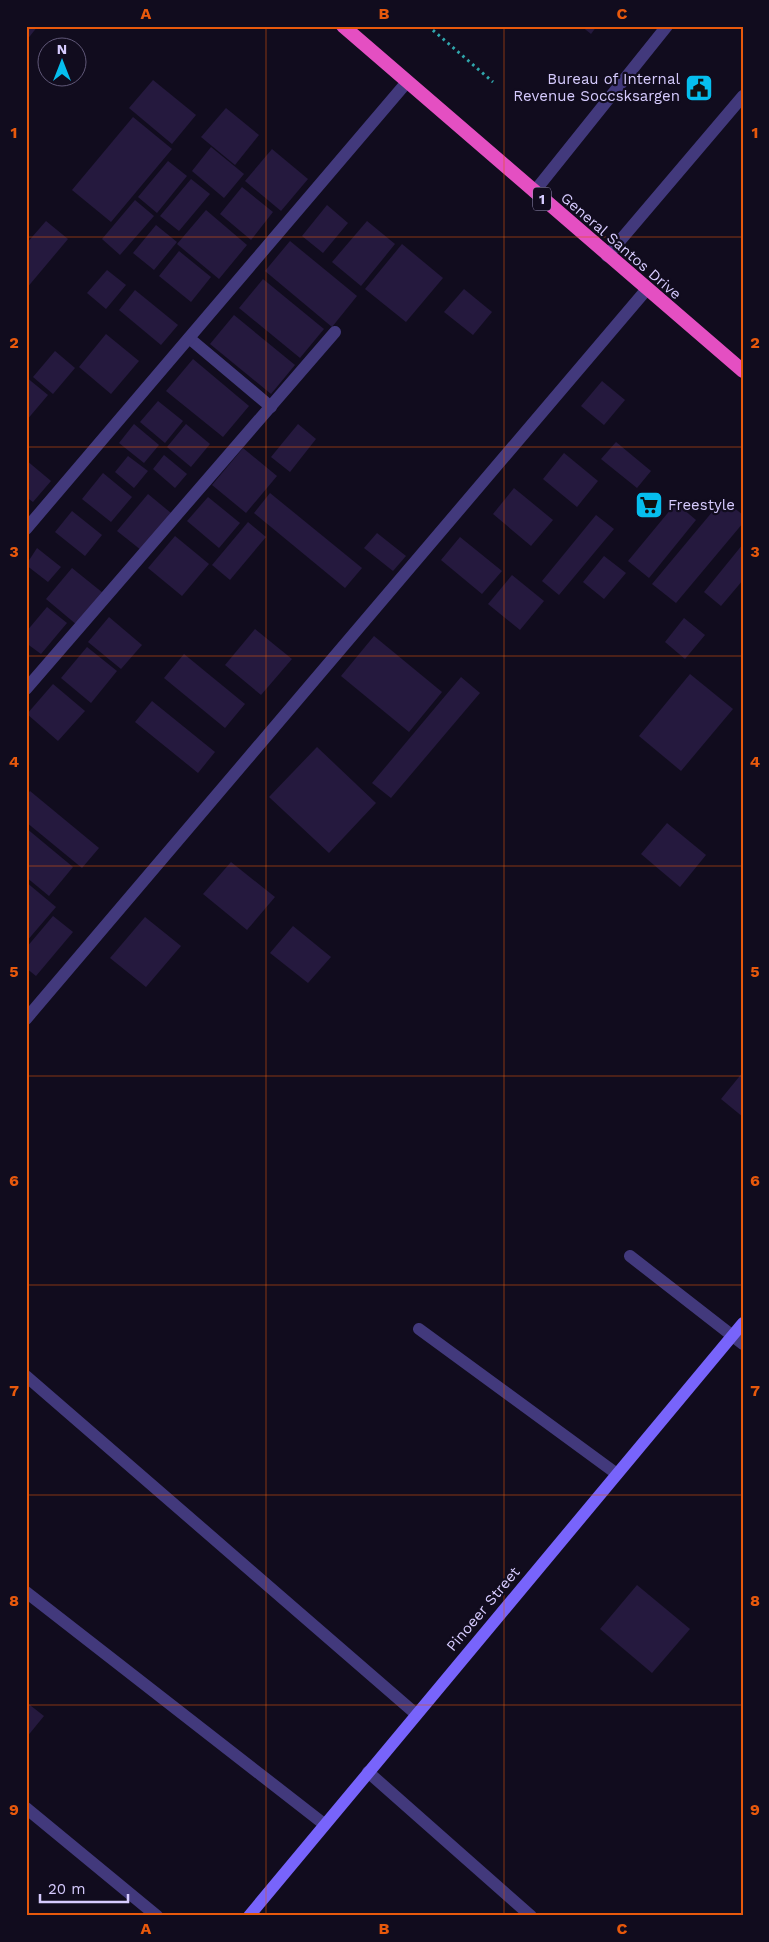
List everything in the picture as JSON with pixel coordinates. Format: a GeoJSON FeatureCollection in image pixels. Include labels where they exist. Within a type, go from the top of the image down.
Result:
{"type":"FeatureCollection","features":[{"type":"Feature","properties":{"kind":"highway","name":"General Santos Drive"},"geometry":{"type":"LineString","coordinates":[[343,26],[607,256],[743,371]]}},
{"type":"Feature","properties":{"kind":"main road","name":"Pinoeer Street"},"geometry":{"type":"LineString","coordinates":[[249,1916],[743,1323]]}},
{"type":"Feature","properties":{"kind":"street"},"geometry":{"type":"LineString","coordinates":[[534,192],[667,26]]}},
{"type":"Feature","properties":{"kind":"street"},"geometry":{"type":"LineString","coordinates":[[26,529],[408,82]]}},
{"type":"Feature","properties":{"kind":"street"},"geometry":{"type":"LineString","coordinates":[[607,256],[743,96]]}},
{"type":"Feature","properties":{"kind":"street"},"geometry":{"type":"LineString","coordinates":[[29,1011],[647,289]]}},
{"type":"Feature","properties":{"kind":"street"},"geometry":{"type":"LineString","coordinates":[[26,689],[335,332]]}},
{"type":"Feature","properties":{"kind":"street"},"geometry":{"type":"LineString","coordinates":[[189,338],[271,407]]}},
{"type":"Feature","properties":{"kind":"street"},"geometry":{"type":"LineString","coordinates":[[630,1256],[743,1344]]}},
{"type":"Feature","properties":{"kind":"street"},"geometry":{"type":"LineString","coordinates":[[419,1329],[617,1474]]}},
{"type":"Feature","properties":{"kind":"street"},"geometry":{"type":"LineString","coordinates":[[26,1376],[416,1714]]}},
{"type":"Feature","properties":{"kind":"street"},"geometry":{"type":"LineString","coordinates":[[26,1592],[324,1824]]}},
{"type":"Feature","properties":{"kind":"street"},"geometry":{"type":"LineString","coordinates":[[368,1772],[532,1916]]}},
{"type":"Feature","properties":{"kind":"street"},"geometry":{"type":"LineString","coordinates":[[26,1808],[157,1916]]}},
{"type":"Feature","properties":{"kind":"path"},"geometry":{"type":"LineString","coordinates":[[428,26],[493,82]]}},
{"type":"Feature","properties":{"kind":"building"},"geometry":{"type":"Polygon","coordinates":[[[26,26],[38,26],[26,41],[26,26]]]}},
{"type":"Feature","properties":{"kind":"building"},"geometry":{"type":"Polygon","coordinates":[[[581,26],[597,26],[591,34],[581,26]]]}},
{"type":"Feature","properties":{"kind":"building"},"geometry":{"type":"Polygon","coordinates":[[[153,80],[196,115],[172,144],[129,108],[153,80]]]}},
{"type":"Feature","properties":{"kind":"building"},"geometry":{"type":"Polygon","coordinates":[[[226,108],[259,135],[235,165],[201,137],[226,108]]]}},
{"type":"Feature","properties":{"kind":"building"},"geometry":{"type":"Polygon","coordinates":[[[133,117],[172,149],[111,222],[72,190],[133,117]]]}},
{"type":"Feature","properties":{"kind":"building"},"geometry":{"type":"Polygon","coordinates":[[[211,147],[244,174],[224,198],[192,171],[211,147]]]}},
{"type":"Feature","properties":{"kind":"building"},"geometry":{"type":"Polygon","coordinates":[[[272,149],[308,179],[281,211],[245,181],[272,149]]]}},
{"type":"Feature","properties":{"kind":"building"},"geometry":{"type":"Polygon","coordinates":[[[168,161],[187,176],[157,213],[138,197],[168,161]]]}},
{"type":"Feature","properties":{"kind":"building"},"geometry":{"type":"Polygon","coordinates":[[[191,179],[210,194],[179,231],[160,216],[191,179]]]}},
{"type":"Feature","properties":{"kind":"building"},"geometry":{"type":"Polygon","coordinates":[[[242,187],[273,212],[251,240],[220,214],[242,187]]]}},
{"type":"Feature","properties":{"kind":"building"},"geometry":{"type":"Polygon","coordinates":[[[135,200],[154,216],[120,255],[102,239],[135,200]]]}},
{"type":"Feature","properties":{"kind":"building"},"geometry":{"type":"Polygon","coordinates":[[[327,205],[348,223],[323,253],[302,236],[327,205]]]}},
{"type":"Feature","properties":{"kind":"building"},"geometry":{"type":"Polygon","coordinates":[[[206,210],[247,245],[219,279],[177,244],[206,210]]]}},
{"type":"Feature","properties":{"kind":"building"},"geometry":{"type":"Polygon","coordinates":[[[46,221],[68,239],[26,289],[26,244],[46,221]]]}},
{"type":"Feature","properties":{"kind":"building"},"geometry":{"type":"Polygon","coordinates":[[[367,221],[395,244],[361,286],[332,262],[367,221]]]}},
{"type":"Feature","properties":{"kind":"building"},"geometry":{"type":"Polygon","coordinates":[[[156,225],[177,242],[154,270],[133,253],[156,225]]]}},
{"type":"Feature","properties":{"kind":"building"},"geometry":{"type":"Polygon","coordinates":[[[290,241],[357,296],[332,327],[265,271],[290,241]]]}},
{"type":"Feature","properties":{"kind":"building"},"geometry":{"type":"Polygon","coordinates":[[[402,244],[443,278],[406,322],[365,289],[402,244]]]}},
{"type":"Feature","properties":{"kind":"building"},"geometry":{"type":"Polygon","coordinates":[[[179,251],[211,277],[191,302],[159,276],[179,251]]]}},
{"type":"Feature","properties":{"kind":"building"},"geometry":{"type":"Polygon","coordinates":[[[107,270],[126,285],[106,309],[87,293],[107,270]]]}},
{"type":"Feature","properties":{"kind":"building"},"geometry":{"type":"Polygon","coordinates":[[[263,279],[324,329],[300,358],[239,308],[263,279]]]}},
{"type":"Feature","properties":{"kind":"building"},"geometry":{"type":"Polygon","coordinates":[[[464,289],[492,312],[473,335],[444,312],[464,289]]]}},
{"type":"Feature","properties":{"kind":"building"},"geometry":{"type":"Polygon","coordinates":[[[135,290],[178,325],[161,345],[119,310],[135,290]]]}},
{"type":"Feature","properties":{"kind":"building"},"geometry":{"type":"Polygon","coordinates":[[[234,315],[295,365],[271,394],[210,344],[234,315]]]}},
{"type":"Feature","properties":{"kind":"building"},"geometry":{"type":"Polygon","coordinates":[[[106,334],[139,361],[111,394],[79,367],[106,334]]]}},
{"type":"Feature","properties":{"kind":"building"},"geometry":{"type":"Polygon","coordinates":[[[55,351],[75,368],[53,394],[33,377],[55,351]]]}},
{"type":"Feature","properties":{"kind":"building"},"geometry":{"type":"Polygon","coordinates":[[[193,359],[249,406],[223,437],[166,391],[193,359]]]}},
{"type":"Feature","properties":{"kind":"building"},"geometry":{"type":"Polygon","coordinates":[[[26,377],[48,395],[26,421],[26,377]]]}},
{"type":"Feature","properties":{"kind":"building"},"geometry":{"type":"Polygon","coordinates":[[[602,381],[625,400],[604,425],[581,406],[602,381]]]}},
{"type":"Feature","properties":{"kind":"building"},"geometry":{"type":"Polygon","coordinates":[[[158,401],[183,421],[165,443],[140,422],[158,401]]]}},
{"type":"Feature","properties":{"kind":"building"},"geometry":{"type":"Polygon","coordinates":[[[134,424],[159,445],[144,463],[119,443],[134,424]]]}},
{"type":"Feature","properties":{"kind":"building"},"geometry":{"type":"Polygon","coordinates":[[[186,424],[210,444],[191,467],[167,447],[186,424]]]}},
{"type":"Feature","properties":{"kind":"building"},"geometry":{"type":"Polygon","coordinates":[[[298,424],[316,439],[290,472],[271,457],[298,424]]]}},
{"type":"Feature","properties":{"kind":"building"},"geometry":{"type":"Polygon","coordinates":[[[616,442],[651,471],[637,488],[601,459],[616,442]]]}},
{"type":"Feature","properties":{"kind":"building"},"geometry":{"type":"Polygon","coordinates":[[[243,448],[277,476],[246,513],[212,485],[243,448]]]}},
{"type":"Feature","properties":{"kind":"building"},"geometry":{"type":"Polygon","coordinates":[[[564,453],[598,481],[577,507],[543,479],[564,453]]]}},
{"type":"Feature","properties":{"kind":"building"},"geometry":{"type":"Polygon","coordinates":[[[164,455],[187,474],[175,488],[153,469],[164,455]]]}},
{"type":"Feature","properties":{"kind":"building"},"geometry":{"type":"Polygon","coordinates":[[[128,456],[148,471],[134,488],[115,472],[128,456]]]}},
{"type":"Feature","properties":{"kind":"building"},"geometry":{"type":"Polygon","coordinates":[[[26,460],[51,481],[33,502],[26,497],[26,460]]]}},
{"type":"Feature","properties":{"kind":"building"},"geometry":{"type":"Polygon","coordinates":[[[103,473],[132,497],[111,522],[82,499],[103,473]]]}},
{"type":"Feature","properties":{"kind":"building"},"geometry":{"type":"Polygon","coordinates":[[[514,488],[553,520],[531,546],[493,514],[514,488]]]}},
{"type":"Feature","properties":{"kind":"building"},"geometry":{"type":"Polygon","coordinates":[[[270,493],[362,568],[345,588],[254,513],[270,493]]]}},
{"type":"Feature","properties":{"kind":"building"},"geometry":{"type":"Polygon","coordinates":[[[148,494],[171,513],[141,550],[117,531],[148,494]]]}},
{"type":"Feature","properties":{"kind":"building"},"geometry":{"type":"Polygon","coordinates":[[[208,497],[240,523],[219,548],[187,521],[208,497]]]}},
{"type":"Feature","properties":{"kind":"building"},"geometry":{"type":"Polygon","coordinates":[[[723,499],[743,515],[743,523],[676,603],[652,584],[723,499]]]}},
{"type":"Feature","properties":{"kind":"building"},"geometry":{"type":"Polygon","coordinates":[[[676,503],[696,520],[649,578],[628,561],[676,503]]]}},
{"type":"Feature","properties":{"kind":"building"},"geometry":{"type":"Polygon","coordinates":[[[72,511],[102,535],[85,556],[55,532],[72,511]]]}},
{"type":"Feature","properties":{"kind":"building"},"geometry":{"type":"Polygon","coordinates":[[[596,515],[614,529],[559,595],[542,581],[596,515]]]}},
{"type":"Feature","properties":{"kind":"building"},"geometry":{"type":"Polygon","coordinates":[[[248,522],[266,537],[230,580],[212,565],[248,522]]]}},
{"type":"Feature","properties":{"kind":"building"},"geometry":{"type":"Polygon","coordinates":[[[377,533],[406,556],[393,571],[364,548],[377,533]]]}},
{"type":"Feature","properties":{"kind":"building"},"geometry":{"type":"Polygon","coordinates":[[[175,536],[209,564],[182,596],[148,568],[175,536]]]}},
{"type":"Feature","properties":{"kind":"building"},"geometry":{"type":"Polygon","coordinates":[[[460,537],[502,571],[482,594],[441,560],[460,537]]]}},
{"type":"Feature","properties":{"kind":"building"},"geometry":{"type":"Polygon","coordinates":[[[743,544],[743,580],[721,606],[704,592],[743,544]]]}},
{"type":"Feature","properties":{"kind":"building"},"geometry":{"type":"Polygon","coordinates":[[[37,548],[61,567],[48,582],[26,565],[37,548]]]}},
{"type":"Feature","properties":{"kind":"building"},"geometry":{"type":"Polygon","coordinates":[[[604,556],[626,573],[604,599],[583,582],[604,556]]]}},
{"type":"Feature","properties":{"kind":"building"},"geometry":{"type":"Polygon","coordinates":[[[72,568],[103,593],[77,625],[46,599],[72,568]]]}},
{"type":"Feature","properties":{"kind":"building"},"geometry":{"type":"Polygon","coordinates":[[[512,575],[544,601],[520,630],[488,604],[512,575]]]}},
{"type":"Feature","properties":{"kind":"building"},"geometry":{"type":"Polygon","coordinates":[[[47,607],[67,623],[41,654],[26,643],[26,632],[47,607]]]}},
{"type":"Feature","properties":{"kind":"building"},"geometry":{"type":"Polygon","coordinates":[[[109,617],[142,645],[121,669],[88,642],[109,617]]]}},
{"type":"Feature","properties":{"kind":"building"},"geometry":{"type":"Polygon","coordinates":[[[684,618],[705,635],[685,659],[665,642],[684,618]]]}},
{"type":"Feature","properties":{"kind":"building"},"geometry":{"type":"Polygon","coordinates":[[[255,629],[292,659],[261,695],[225,665],[255,629]]]}},
{"type":"Feature","properties":{"kind":"building"},"geometry":{"type":"Polygon","coordinates":[[[374,636],[442,692],[409,732],[341,676],[374,636]]]}},
{"type":"Feature","properties":{"kind":"building"},"geometry":{"type":"Polygon","coordinates":[[[87,647],[117,671],[91,703],[61,678],[87,647]]]}},
{"type":"Feature","properties":{"kind":"building"},"geometry":{"type":"Polygon","coordinates":[[[184,654],[245,704],[225,728],[164,678],[184,654]]]}},
{"type":"Feature","properties":{"kind":"building"},"geometry":{"type":"Polygon","coordinates":[[[690,674],[733,709],[681,771],[639,736],[690,674]]]}},
{"type":"Feature","properties":{"kind":"building"},"geometry":{"type":"Polygon","coordinates":[[[461,677],[480,693],[391,798],[372,783],[461,677]]]}},
{"type":"Feature","properties":{"kind":"building"},"geometry":{"type":"Polygon","coordinates":[[[53,684],[85,711],[58,741],[27,714],[53,684]]]}},
{"type":"Feature","properties":{"kind":"building"},"geometry":{"type":"Polygon","coordinates":[[[152,701],[215,752],[198,773],[135,722],[152,701]]]}},
{"type":"Feature","properties":{"kind":"building"},"geometry":{"type":"Polygon","coordinates":[[[317,747],[376,803],[329,853],[269,797],[317,747]]]}},
{"type":"Feature","properties":{"kind":"building"},"geometry":{"type":"Polygon","coordinates":[[[30,791],[99,848],[82,868],[26,822],[26,796],[30,791]]]}},
{"type":"Feature","properties":{"kind":"building"},"geometry":{"type":"Polygon","coordinates":[[[667,823],[706,855],[680,887],[641,854],[667,823]]]}},
{"type":"Feature","properties":{"kind":"building"},"geometry":{"type":"Polygon","coordinates":[[[26,828],[73,867],[49,896],[26,877],[26,828]]]}},
{"type":"Feature","properties":{"kind":"building"},"geometry":{"type":"Polygon","coordinates":[[[231,862],[275,897],[247,930],[203,894],[231,862]]]}},
{"type":"Feature","properties":{"kind":"building"},"geometry":{"type":"Polygon","coordinates":[[[26,882],[56,907],[26,942],[26,882]]]}},
{"type":"Feature","properties":{"kind":"building"},"geometry":{"type":"Polygon","coordinates":[[[53,916],[73,932],[36,976],[26,968],[26,948],[53,916]]]}},
{"type":"Feature","properties":{"kind":"building"},"geometry":{"type":"Polygon","coordinates":[[[145,917],[181,946],[146,987],[110,958],[145,917]]]}},
{"type":"Feature","properties":{"kind":"building"},"geometry":{"type":"Polygon","coordinates":[[[293,926],[331,957],[308,983],[270,953],[293,926]]]}},
{"type":"Feature","properties":{"kind":"building"},"geometry":{"type":"Polygon","coordinates":[[[743,1072],[743,1117],[721,1099],[743,1072]]]}},
{"type":"Feature","properties":{"kind":"building"},"geometry":{"type":"Polygon","coordinates":[[[637,1585],[690,1629],[652,1673],[600,1629],[637,1585]]]}},
{"type":"Feature","properties":{"kind":"building"},"geometry":{"type":"Polygon","coordinates":[[[26,1702],[44,1716],[26,1738],[26,1702]]]}},
{"type":"Feature","properties":{"kind":"place","name":"Bureau of Internal Revenue Soccsksargen"},"geometry":{"type":"Point","coordinates":[699,88]}},
{"type":"Feature","properties":{"kind":"place","name":"Freestyle"},"geometry":{"type":"Point","coordinates":[649,505]}}]}
